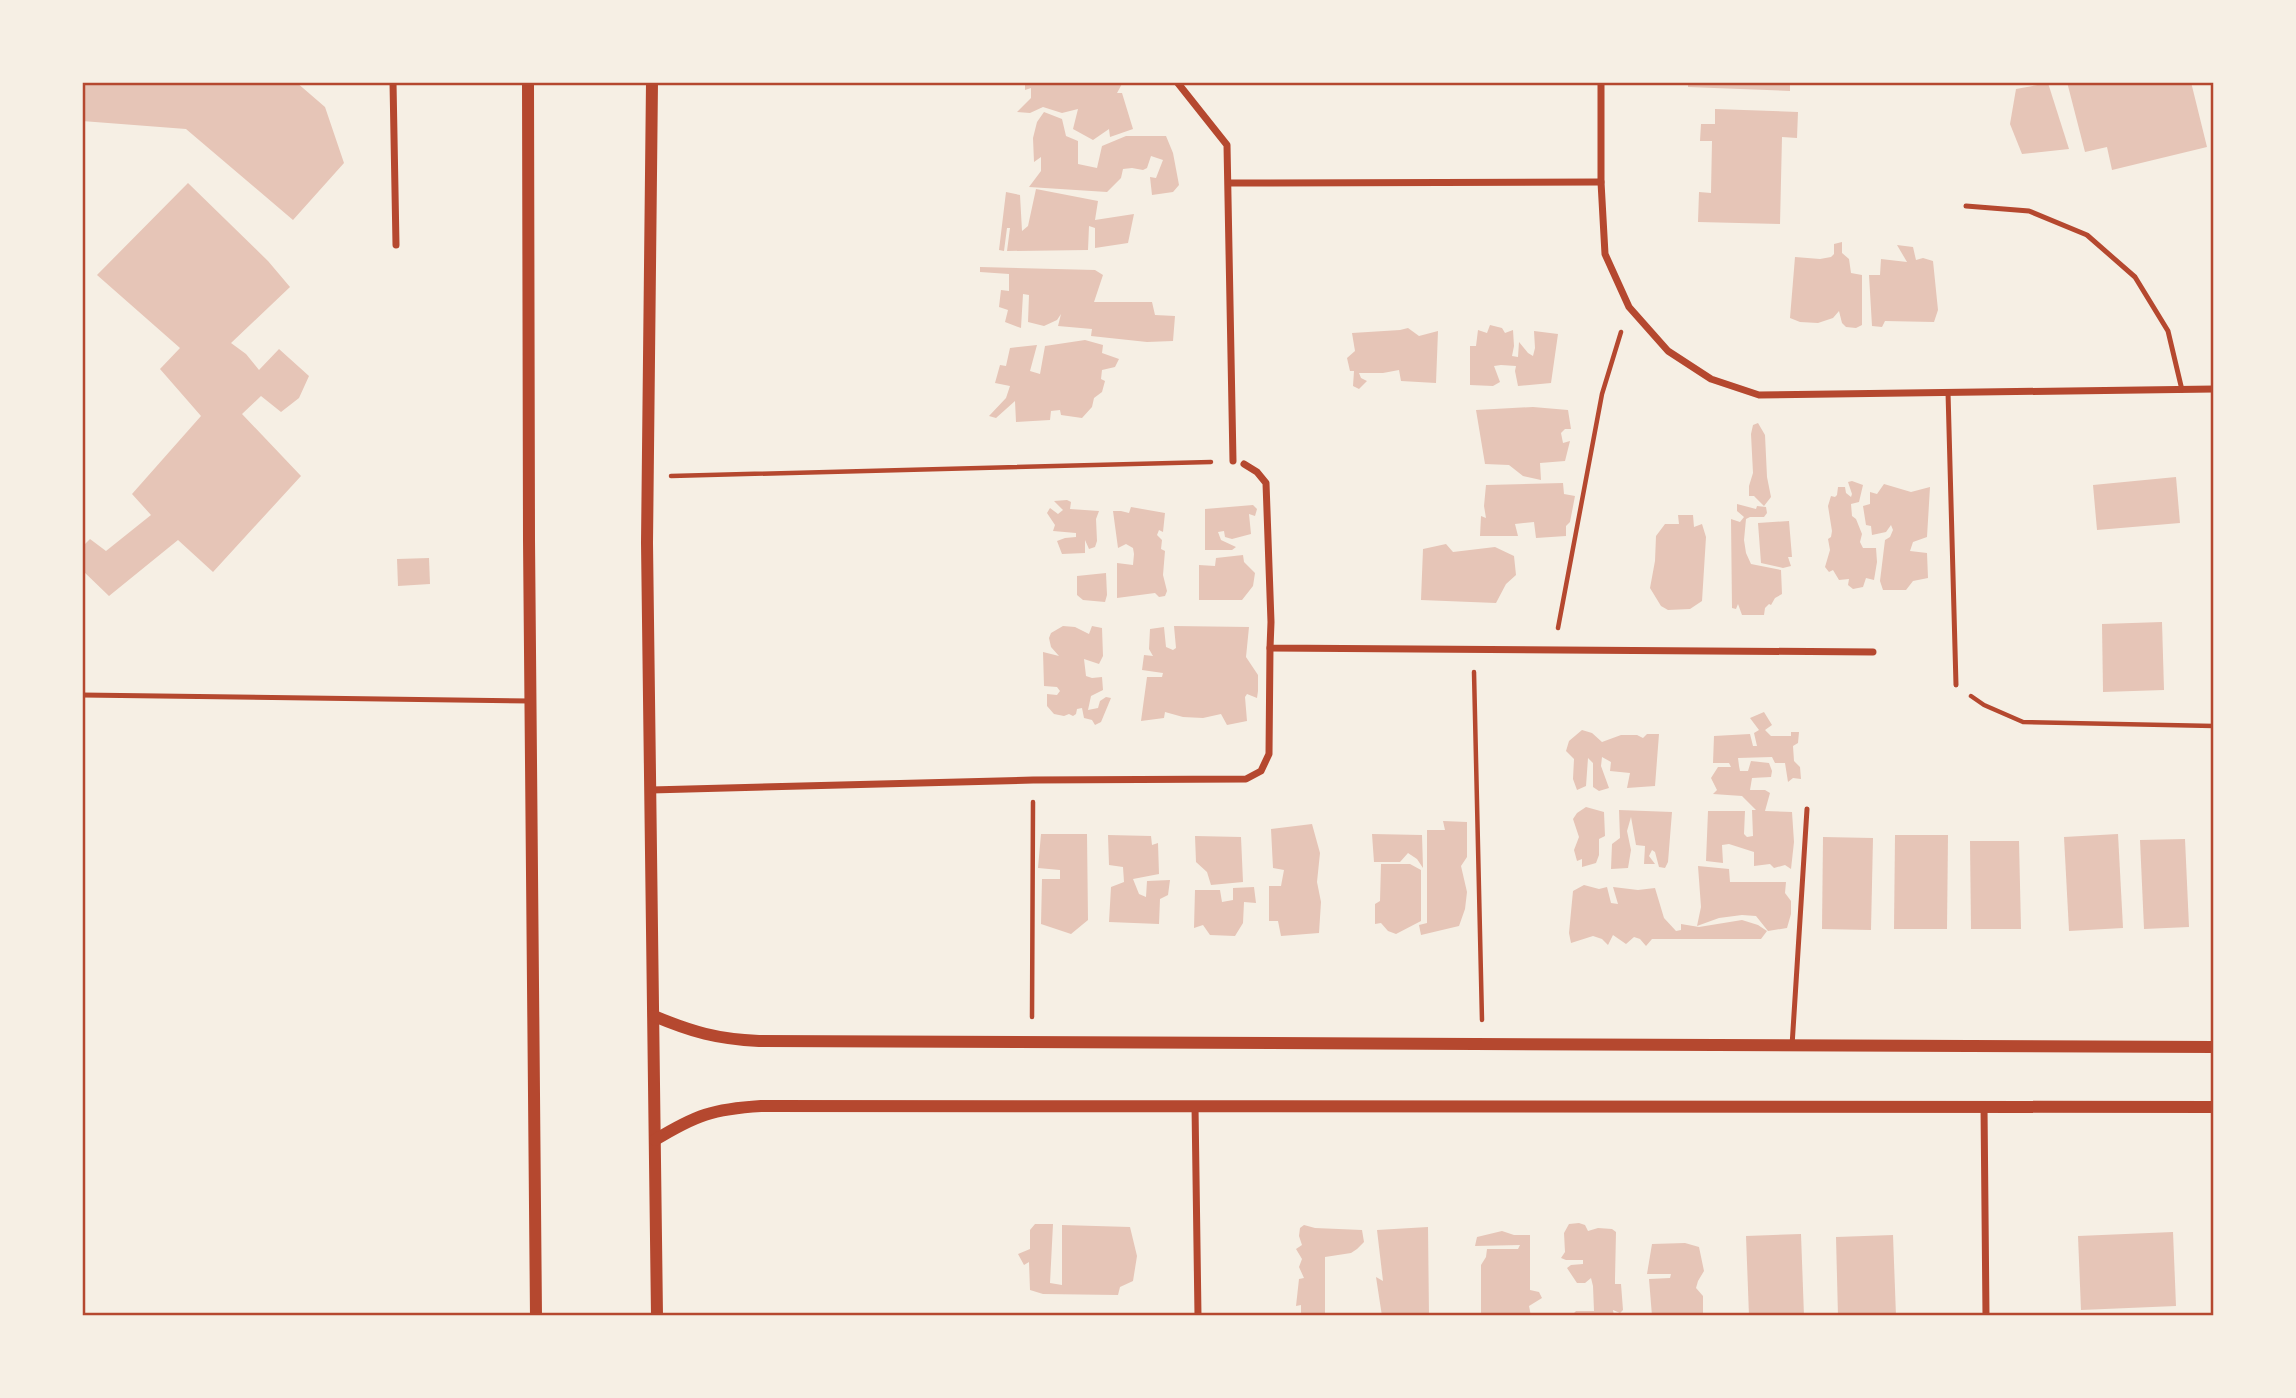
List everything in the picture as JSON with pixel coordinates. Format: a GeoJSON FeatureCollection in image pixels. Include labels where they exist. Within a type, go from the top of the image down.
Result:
{"type":"FeatureCollection","features":[{"type":"Feature","properties":{"kind":"street"},"geometry":{"type":"LineString","coordinates":[[393,82],[396,245]]}},
{"type":"Feature","properties":{"kind":"street"},"geometry":{"type":"LineString","coordinates":[[528,82],[536,1316]]}},
{"type":"Feature","properties":{"kind":"street"},"geometry":{"type":"LineString","coordinates":[[652,82],[647,543],[657,1316]]}},
{"type":"Feature","properties":{"kind":"street"},"geometry":{"type":"LineString","coordinates":[[1177,82],[1227,145],[1233,461]]}},
{"type":"Feature","properties":{"kind":"street"},"geometry":{"type":"LineString","coordinates":[[1601,82],[1601,182],[1605,254],[1629,307],[1668,351],[1711,379],[1759,395],[2214,389]]}},
{"type":"Feature","properties":{"kind":"street"},"geometry":{"type":"LineString","coordinates":[[1229,183],[1601,182]]}},
{"type":"Feature","properties":{"kind":"street"},"geometry":{"type":"LineString","coordinates":[[651,790],[1033,780],[1246,779],[1261,771],[1269,754],[1271,622],[1266,483],[1244,464]]}},
{"type":"Feature","properties":{"kind":"street"},"geometry":{"type":"LineString","coordinates":[[1270,648],[1873,652]]}},
{"type":"Feature","properties":{"kind":"street"},"geometry":{"type":"LineString","coordinates":[[654,1016],[687,1030],[722,1039],[772,1041],[2212,1049]]}},
{"type":"Feature","properties":{"kind":"street"},"geometry":{"type":"LineString","coordinates":[[655,1140],[687,1120],[723,1109],[761,1106],[2213,1106]]}},
{"type":"Feature","properties":{"kind":"street"},"geometry":{"type":"LineString","coordinates":[[1195,1106],[1198,1316]]}},
{"type":"Feature","properties":{"kind":"street"},"geometry":{"type":"LineString","coordinates":[[1984,1106],[1986,1316]]}},
{"type":"Feature","properties":{"kind":"lane"},"geometry":{"type":"LineString","coordinates":[[1966,206],[2029,211],[2087,236],[2135,277],[2168,331],[2182,390]]}},
{"type":"Feature","properties":{"kind":"lane"},"geometry":{"type":"LineString","coordinates":[[1948,393],[1956,685]]}},
{"type":"Feature","properties":{"kind":"lane"},"geometry":{"type":"LineString","coordinates":[[82,695],[530,701]]}},
{"type":"Feature","properties":{"kind":"lane"},"geometry":{"type":"LineString","coordinates":[[1792,1046],[1807,809]]}},
{"type":"Feature","properties":{"kind":"path"},"geometry":{"type":"LineString","coordinates":[[1554,650],[1602,394],[1629,307]]}},
{"type":"Feature","properties":{"kind":"path"},"geometry":{"type":"LineString","coordinates":[[649,476],[1233,461]]}},
{"type":"Feature","properties":{"kind":"path"},"geometry":{"type":"LineString","coordinates":[[1474,650],[1482,1044]]}},
{"type":"Feature","properties":{"kind":"path"},"geometry":{"type":"LineString","coordinates":[[1956,685],[1984,705],[2023,722],[2214,726]]}},
{"type":"Feature","properties":{"kind":"path"},"geometry":{"type":"LineString","coordinates":[[1032,1043],[1033,780]]}},
{"type":"Feature","properties":{"kind":"building"},"geometry":{"type":"Polygon","coordinates":[[[82,82],[296,82],[325,107],[344,163],[293,220],[186,129],[82,121],[82,82]]]}},
{"type":"Feature","properties":{"kind":"building"},"geometry":{"type":"Polygon","coordinates":[[[1025,82],[1123,82],[1117,93],[1122,93],[1133,129],[1110,137],[1109,129],[1093,140],[1073,129],[1078,109],[1062,113],[1043,107],[1030,113],[1017,112],[1031,98],[1031,88],[1025,90],[1025,82]]]}},
{"type":"Feature","properties":{"kind":"building"},"geometry":{"type":"Polygon","coordinates":[[[1688,82],[1790,82],[1790,91],[1688,87],[1688,82]]]}},
{"type":"Feature","properties":{"kind":"building"},"geometry":{"type":"Polygon","coordinates":[[[2067,82],[2191,82],[2207,147],[2112,170],[2107,147],[2085,152],[2067,82]]]}},
{"type":"Feature","properties":{"kind":"building"},"geometry":{"type":"Polygon","coordinates":[[[2048,83],[2069,149],[2022,154],[2010,124],[2016,89],[2048,83]]]}},
{"type":"Feature","properties":{"kind":"building"},"geometry":{"type":"Polygon","coordinates":[[[1715,109],[1798,112],[1797,138],[1782,137],[1780,224],[1698,222],[1699,192],[1711,193],[1712,141],[1700,141],[1701,124],[1715,124],[1715,109]]]}},
{"type":"Feature","properties":{"kind":"building"},"geometry":{"type":"Polygon","coordinates":[[[1044,112],[1062,119],[1066,136],[1078,141],[1078,164],[1097,168],[1102,146],[1126,136],[1166,136],[1173,153],[1179,185],[1173,192],[1152,195],[1150,177],[1156,178],[1163,160],[1151,156],[1147,168],[1143,170],[1123,169],[1121,178],[1107,192],[1029,187],[1041,171],[1041,157],[1034,162],[1033,138],[1037,122],[1044,112]]]}},
{"type":"Feature","properties":{"kind":"building"},"geometry":{"type":"Polygon","coordinates":[[[188,183],[268,261],[290,287],[231,343],[246,354],[259,370],[279,349],[309,376],[299,398],[281,412],[261,396],[242,414],[301,476],[213,572],[178,540],[109,596],[82,570],[82,547],[90,539],[106,551],[151,515],[132,494],[201,416],[160,369],[180,348],[97,275],[188,183]]]}},
{"type":"Feature","properties":{"kind":"building"},"geometry":{"type":"Polygon","coordinates":[[[1036,189],[1098,201],[1095,220],[1134,214],[1128,243],[1095,248],[1095,228],[1089,226],[1088,250],[1007,251],[1010,228],[1007,228],[1004,251],[999,250],[1006,192],[1020,195],[1022,231],[1028,226],[1036,189]]]}},
{"type":"Feature","properties":{"kind":"building"},"geometry":{"type":"Polygon","coordinates":[[[1842,242],[1842,253],[1849,259],[1851,273],[1862,275],[1862,325],[1856,328],[1846,327],[1839,311],[1833,318],[1818,323],[1800,322],[1790,318],[1795,257],[1831,257],[1834,254],[1834,244],[1842,242]]]}},
{"type":"Feature","properties":{"kind":"building"},"geometry":{"type":"Polygon","coordinates":[[[1897,245],[1913,247],[1916,260],[1923,258],[1933,261],[1938,310],[1934,322],[1885,321],[1882,327],[1872,326],[1869,275],[1880,275],[1881,259],[1907,262],[1897,245]]]}},
{"type":"Feature","properties":{"kind":"building"},"geometry":{"type":"Polygon","coordinates":[[[980,267],[1095,270],[1103,275],[1094,302],[1152,302],[1155,315],[1175,316],[1173,341],[1147,342],[1091,336],[1092,329],[1058,326],[1061,314],[1057,320],[1044,326],[1028,322],[1029,295],[1023,294],[1021,328],[1005,322],[1008,310],[999,307],[1001,290],[1009,291],[1009,274],[980,272],[980,267]]]}},
{"type":"Feature","properties":{"kind":"building"},"geometry":{"type":"Polygon","coordinates":[[[1490,325],[1502,328],[1505,333],[1513,330],[1512,356],[1518,357],[1519,342],[1533,356],[1534,331],[1558,334],[1551,383],[1518,386],[1516,366],[1501,365],[1494,366],[1500,382],[1493,386],[1470,385],[1470,346],[1476,346],[1478,330],[1487,333],[1490,325]]]}},
{"type":"Feature","properties":{"kind":"building"},"geometry":{"type":"Polygon","coordinates":[[[1408,328],[1419,336],[1438,331],[1436,383],[1401,381],[1399,370],[1359,373],[1361,378],[1367,381],[1359,389],[1353,386],[1354,371],[1350,371],[1347,358],[1355,351],[1352,333],[1408,328]]]}},
{"type":"Feature","properties":{"kind":"building"},"geometry":{"type":"Polygon","coordinates":[[[1085,340],[1103,345],[1102,353],[1119,359],[1115,367],[1102,370],[1101,379],[1105,381],[1102,392],[1094,398],[1092,407],[1082,418],[1061,415],[1060,410],[1051,411],[1050,420],[1016,422],[1015,401],[996,418],[989,416],[1006,398],[1010,386],[995,383],[1000,365],[1006,366],[1010,348],[1037,345],[1030,371],[1040,374],[1045,346],[1085,340]]]}},
{"type":"Feature","properties":{"kind":"building"},"geometry":{"type":"Polygon","coordinates":[[[1533,407],[1568,410],[1571,429],[1565,429],[1561,433],[1563,443],[1570,441],[1565,461],[1540,463],[1541,480],[1523,476],[1509,465],[1485,464],[1476,410],[1533,407]]]}},
{"type":"Feature","properties":{"kind":"building"},"geometry":{"type":"Polygon","coordinates":[[[1758,423],[1765,435],[1771,497],[1764,506],[1754,496],[1749,496],[1753,473],[1751,434],[1753,425],[1758,423]]]}},
{"type":"Feature","properties":{"kind":"building"},"geometry":{"type":"Polygon","coordinates":[[[2176,477],[2180,523],[2097,530],[2093,485],[2176,477]]]}},
{"type":"Feature","properties":{"kind":"building"},"geometry":{"type":"Polygon","coordinates":[[[1848,482],[1863,485],[1859,502],[1851,504],[1852,516],[1862,534],[1860,542],[1863,548],[1876,548],[1877,562],[1874,580],[1866,578],[1863,587],[1853,589],[1848,585],[1849,579],[1839,580],[1833,570],[1829,572],[1825,567],[1830,550],[1828,539],[1832,531],[1828,506],[1831,496],[1837,495],[1838,487],[1845,487],[1846,493],[1851,497],[1848,482]]]}},
{"type":"Feature","properties":{"kind":"building"},"geometry":{"type":"Polygon","coordinates":[[[1563,483],[1564,494],[1575,496],[1570,522],[1566,526],[1566,536],[1536,538],[1534,522],[1515,524],[1518,536],[1480,536],[1481,516],[1486,518],[1486,485],[1563,483]]]}},
{"type":"Feature","properties":{"kind":"building"},"geometry":{"type":"Polygon","coordinates":[[[1884,484],[1911,492],[1930,487],[1927,537],[1913,542],[1910,551],[1927,553],[1928,578],[1913,581],[1906,590],[1883,590],[1880,581],[1885,540],[1893,530],[1891,525],[1886,532],[1872,535],[1871,526],[1866,525],[1863,506],[1870,504],[1870,492],[1877,494],[1884,484]]]}},
{"type":"Feature","properties":{"kind":"building"},"geometry":{"type":"Polygon","coordinates":[[[1054,501],[1071,502],[1070,509],[1099,511],[1095,547],[1089,549],[1085,540],[1085,553],[1062,554],[1057,541],[1076,537],[1076,533],[1053,531],[1055,525],[1047,513],[1050,508],[1058,514],[1063,510],[1054,501]]]}},
{"type":"Feature","properties":{"kind":"building"},"geometry":{"type":"Polygon","coordinates":[[[1737,504],[1756,509],[1757,506],[1766,507],[1767,513],[1764,517],[1746,519],[1744,540],[1751,564],[1781,570],[1782,594],[1765,608],[1764,615],[1742,615],[1738,604],[1736,609],[1732,608],[1731,519],[1740,522],[1744,517],[1737,511],[1737,504]]]}},
{"type":"Feature","properties":{"kind":"building"},"geometry":{"type":"Polygon","coordinates":[[[1253,505],[1257,509],[1255,516],[1249,514],[1251,534],[1232,539],[1225,537],[1224,531],[1218,532],[1221,540],[1236,547],[1232,550],[1205,550],[1205,509],[1253,505]]]}},
{"type":"Feature","properties":{"kind":"building"},"geometry":{"type":"Polygon","coordinates":[[[1131,507],[1165,513],[1163,532],[1159,530],[1157,535],[1162,540],[1161,549],[1165,551],[1165,596],[1159,597],[1155,593],[1117,598],[1117,563],[1133,565],[1134,554],[1133,548],[1126,544],[1118,548],[1113,511],[1129,513],[1131,507]]]}},
{"type":"Feature","properties":{"kind":"building"},"geometry":{"type":"Polygon","coordinates":[[[1678,515],[1693,515],[1694,527],[1702,524],[1706,537],[1702,601],[1690,609],[1668,610],[1661,606],[1650,588],[1656,536],[1665,524],[1679,524],[1678,515]]]}},
{"type":"Feature","properties":{"kind":"building"},"geometry":{"type":"Polygon","coordinates":[[[1789,521],[1792,557],[1788,557],[1791,566],[1783,568],[1761,563],[1758,523],[1789,521]]]}},
{"type":"Feature","properties":{"kind":"building"},"geometry":{"type":"Polygon","coordinates":[[[1446,544],[1453,552],[1495,547],[1514,556],[1516,575],[1506,584],[1496,603],[1421,600],[1423,549],[1446,544]]]}},
{"type":"Feature","properties":{"kind":"building"},"geometry":{"type":"Polygon","coordinates":[[[1243,555],[1244,562],[1255,573],[1253,586],[1242,600],[1199,600],[1199,565],[1215,566],[1216,558],[1243,555]]]}},
{"type":"Feature","properties":{"kind":"building"},"geometry":{"type":"Polygon","coordinates":[[[429,558],[430,584],[398,586],[397,559],[429,558]]]}},
{"type":"Feature","properties":{"kind":"building"},"geometry":{"type":"Polygon","coordinates":[[[1106,573],[1105,602],[1083,600],[1077,595],[1077,576],[1106,573]]]}},
{"type":"Feature","properties":{"kind":"building"},"geometry":{"type":"Polygon","coordinates":[[[2162,622],[2164,690],[2103,692],[2102,624],[2162,622]]]}},
{"type":"Feature","properties":{"kind":"building"},"geometry":{"type":"Polygon","coordinates":[[[1063,626],[1075,627],[1089,634],[1092,626],[1102,628],[1103,656],[1099,664],[1084,659],[1086,676],[1102,677],[1103,690],[1091,696],[1088,710],[1098,708],[1100,701],[1106,697],[1111,698],[1101,722],[1095,725],[1092,720],[1084,718],[1082,708],[1077,709],[1073,716],[1064,716],[1054,714],[1047,706],[1047,694],[1057,695],[1060,691],[1057,687],[1044,686],[1043,652],[1059,656],[1051,647],[1049,638],[1051,633],[1063,626]]]}},
{"type":"Feature","properties":{"kind":"building"},"geometry":{"type":"Polygon","coordinates":[[[1174,626],[1249,627],[1246,657],[1258,675],[1258,691],[1257,698],[1247,694],[1245,697],[1247,721],[1227,725],[1221,714],[1203,718],[1183,717],[1165,712],[1164,718],[1141,721],[1147,677],[1162,677],[1163,673],[1142,670],[1144,655],[1153,656],[1149,649],[1150,629],[1164,627],[1166,647],[1173,650],[1176,648],[1174,626]]]}},
{"type":"Feature","properties":{"kind":"building"},"geometry":{"type":"Polygon","coordinates":[[[1764,712],[1772,725],[1765,730],[1771,736],[1791,736],[1791,732],[1799,732],[1798,743],[1793,746],[1794,761],[1800,767],[1801,779],[1793,778],[1788,782],[1785,763],[1775,763],[1772,757],[1738,758],[1739,766],[1740,771],[1748,771],[1751,761],[1769,763],[1771,777],[1752,778],[1750,790],[1765,790],[1770,793],[1765,811],[1792,812],[1794,842],[1791,869],[1785,865],[1774,868],[1770,864],[1754,866],[1754,852],[1729,844],[1722,845],[1723,863],[1706,861],[1708,811],[1745,811],[1744,834],[1747,837],[1753,836],[1752,810],[1756,810],[1742,796],[1713,794],[1717,790],[1711,778],[1718,767],[1731,767],[1729,763],[1713,763],[1714,736],[1750,734],[1753,746],[1757,746],[1754,733],[1759,730],[1750,718],[1764,712]]]}},
{"type":"Feature","properties":{"kind":"building"},"geometry":{"type":"Polygon","coordinates":[[[1582,730],[1592,733],[1602,742],[1621,735],[1637,735],[1643,738],[1647,734],[1659,734],[1655,786],[1627,788],[1630,773],[1610,771],[1611,762],[1602,757],[1601,766],[1609,788],[1599,791],[1593,787],[1593,763],[1588,758],[1586,786],[1577,790],[1573,779],[1574,759],[1566,751],[1569,741],[1582,730]]]}},
{"type":"Feature","properties":{"kind":"building"},"geometry":{"type":"Polygon","coordinates":[[[1586,807],[1604,812],[1605,836],[1599,839],[1596,863],[1582,867],[1582,859],[1577,861],[1574,850],[1579,837],[1573,819],[1586,807]]]}},
{"type":"Feature","properties":{"kind":"building"},"geometry":{"type":"Polygon","coordinates":[[[1619,810],[1672,812],[1668,862],[1665,868],[1659,867],[1652,850],[1649,856],[1655,864],[1644,864],[1645,846],[1636,845],[1631,817],[1627,831],[1631,850],[1628,868],[1611,869],[1612,844],[1620,838],[1619,810]]]}},
{"type":"Feature","properties":{"kind":"building"},"geometry":{"type":"Polygon","coordinates":[[[1443,821],[1467,822],[1467,857],[1461,866],[1467,892],[1465,909],[1459,926],[1421,935],[1419,925],[1427,923],[1427,830],[1445,830],[1443,821]]]}},
{"type":"Feature","properties":{"kind":"building"},"geometry":{"type":"Polygon","coordinates":[[[1312,824],[1320,853],[1317,882],[1321,902],[1319,933],[1281,936],[1278,921],[1269,921],[1269,886],[1281,886],[1284,870],[1273,868],[1271,829],[1312,824]]]}},
{"type":"Feature","properties":{"kind":"building"},"geometry":{"type":"Polygon","coordinates":[[[1041,834],[1087,834],[1088,920],[1071,934],[1041,924],[1042,879],[1060,879],[1060,870],[1038,868],[1041,834]]]}},
{"type":"Feature","properties":{"kind":"building"},"geometry":{"type":"Polygon","coordinates":[[[1372,834],[1422,835],[1423,868],[1417,859],[1408,853],[1400,862],[1374,862],[1372,834]]]}},
{"type":"Feature","properties":{"kind":"building"},"geometry":{"type":"Polygon","coordinates":[[[2118,834],[2123,928],[2069,931],[2064,837],[2118,834]]]}},
{"type":"Feature","properties":{"kind":"building"},"geometry":{"type":"Polygon","coordinates":[[[1108,835],[1151,836],[1152,845],[1158,843],[1159,874],[1133,879],[1139,894],[1146,897],[1147,881],[1170,880],[1168,895],[1160,899],[1159,924],[1109,922],[1111,887],[1124,882],[1123,867],[1109,865],[1108,835]]]}},
{"type":"Feature","properties":{"kind":"building"},"geometry":{"type":"Polygon","coordinates":[[[1895,835],[1948,835],[1947,929],[1894,929],[1895,835]]]}},
{"type":"Feature","properties":{"kind":"building"},"geometry":{"type":"Polygon","coordinates":[[[1195,836],[1241,837],[1243,882],[1211,885],[1207,872],[1196,862],[1195,836]]]}},
{"type":"Feature","properties":{"kind":"building"},"geometry":{"type":"Polygon","coordinates":[[[1823,837],[1873,838],[1871,930],[1822,929],[1823,837]]]}},
{"type":"Feature","properties":{"kind":"building"},"geometry":{"type":"Polygon","coordinates":[[[2185,839],[2189,927],[2144,929],[2140,840],[2185,839]]]}},
{"type":"Feature","properties":{"kind":"building"},"geometry":{"type":"Polygon","coordinates":[[[1970,841],[2019,841],[2021,929],[1971,929],[1970,841]]]}},
{"type":"Feature","properties":{"kind":"building"},"geometry":{"type":"Polygon","coordinates":[[[1381,864],[1410,864],[1421,870],[1421,921],[1396,934],[1388,931],[1381,923],[1375,924],[1375,904],[1380,901],[1381,864]]]}},
{"type":"Feature","properties":{"kind":"building"},"geometry":{"type":"Polygon","coordinates":[[[1698,866],[1729,869],[1730,882],[1786,882],[1785,893],[1791,901],[1787,928],[1768,931],[1756,916],[1742,915],[1719,918],[1697,926],[1701,907],[1698,866]]]}},
{"type":"Feature","properties":{"kind":"building"},"geometry":{"type":"Polygon","coordinates":[[[1584,885],[1599,889],[1607,887],[1611,903],[1618,904],[1613,887],[1638,890],[1655,888],[1664,918],[1676,931],[1681,930],[1681,924],[1699,927],[1742,920],[1767,931],[1761,939],[1652,939],[1646,946],[1634,937],[1626,944],[1613,935],[1608,945],[1593,936],[1571,943],[1569,933],[1573,891],[1584,885]]]}},
{"type":"Feature","properties":{"kind":"building"},"geometry":{"type":"Polygon","coordinates":[[[1254,887],[1256,903],[1244,902],[1243,923],[1235,936],[1210,935],[1203,925],[1194,928],[1195,890],[1220,890],[1222,902],[1233,900],[1233,888],[1254,887]]]}},
{"type":"Feature","properties":{"kind":"building"},"geometry":{"type":"Polygon","coordinates":[[[1035,1224],[1053,1224],[1050,1283],[1062,1285],[1062,1225],[1130,1227],[1137,1256],[1133,1281],[1120,1287],[1118,1295],[1043,1294],[1030,1290],[1029,1262],[1024,1265],[1018,1254],[1030,1249],[1030,1230],[1035,1224]]]}},
{"type":"Feature","properties":{"kind":"building"},"geometry":{"type":"Polygon","coordinates":[[[1569,1224],[1585,1225],[1588,1231],[1598,1228],[1616,1232],[1615,1284],[1621,1284],[1623,1310],[1620,1313],[1613,1310],[1614,1316],[1571,1316],[1576,1311],[1594,1311],[1591,1278],[1585,1283],[1577,1283],[1567,1268],[1583,1264],[1583,1260],[1561,1258],[1565,1252],[1564,1233],[1569,1224]]]}},
{"type":"Feature","properties":{"kind":"building"},"geometry":{"type":"Polygon","coordinates":[[[1304,1225],[1362,1230],[1364,1242],[1357,1249],[1351,1253],[1325,1257],[1325,1316],[1301,1316],[1301,1305],[1296,1306],[1299,1279],[1304,1278],[1299,1267],[1302,1259],[1296,1249],[1302,1245],[1299,1236],[1300,1228],[1304,1225]]]}},
{"type":"Feature","properties":{"kind":"building"},"geometry":{"type":"Polygon","coordinates":[[[1428,1227],[1429,1316],[1382,1316],[1376,1277],[1383,1281],[1377,1230],[1428,1227]]]}},
{"type":"Feature","properties":{"kind":"building"},"geometry":{"type":"Polygon","coordinates":[[[1502,1231],[1514,1235],[1530,1235],[1530,1290],[1539,1292],[1542,1298],[1529,1306],[1531,1316],[1481,1316],[1481,1265],[1487,1249],[1518,1249],[1520,1245],[1475,1246],[1477,1237],[1502,1231]]]}},
{"type":"Feature","properties":{"kind":"building"},"geometry":{"type":"Polygon","coordinates":[[[2173,1232],[2176,1306],[2081,1310],[2078,1236],[2173,1232]]]}},
{"type":"Feature","properties":{"kind":"building"},"geometry":{"type":"Polygon","coordinates":[[[1801,1234],[1804,1316],[1749,1316],[1746,1236],[1801,1234]]]}},
{"type":"Feature","properties":{"kind":"building"},"geometry":{"type":"Polygon","coordinates":[[[1893,1235],[1896,1316],[1838,1316],[1836,1237],[1893,1235]]]}},
{"type":"Feature","properties":{"kind":"building"},"geometry":{"type":"Polygon","coordinates":[[[1685,1243],[1699,1247],[1704,1271],[1696,1288],[1703,1296],[1703,1316],[1652,1316],[1649,1279],[1670,1278],[1671,1274],[1647,1274],[1652,1244],[1685,1243]]]}}]}
